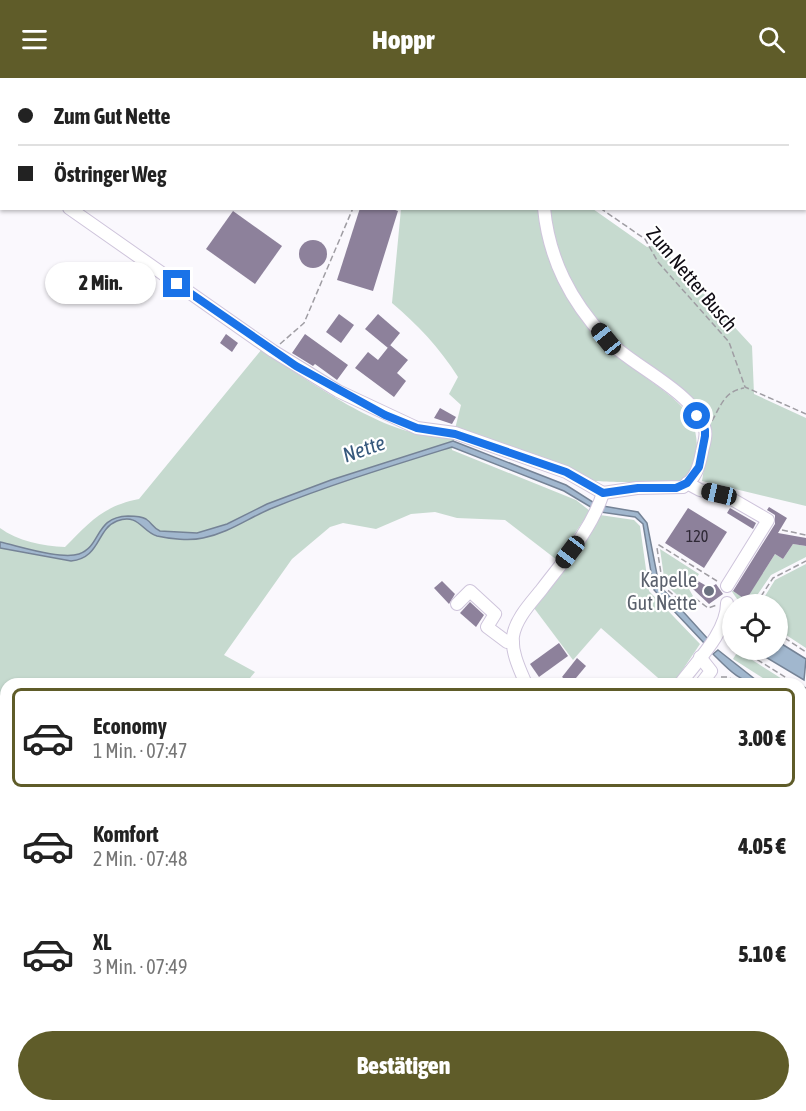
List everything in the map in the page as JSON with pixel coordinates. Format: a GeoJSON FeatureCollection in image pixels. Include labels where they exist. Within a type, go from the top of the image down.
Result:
{"type":"FeatureCollection","features":[{"type":"Feature","properties":{"kind":"street"},"geometry":{"type":"LineString","coordinates":[[72,210],[273,351],[338,391],[385,415],[417,428],[455,434],[566,472],[602,496],[638,488],[676,488],[687,483],[699,467],[705,430],[689,401],[606,339],[585,313],[560,276],[546,229],[544,210]]}},
{"type":"Feature","properties":{"kind":"street"},"geometry":{"type":"LineString","coordinates":[[687,483],[700,490],[730,498],[768,520],[727,586]]}},
{"type":"Feature","properties":{"kind":"street"},"geometry":{"type":"LineString","coordinates":[[524,678],[515,655],[513,642],[516,628],[525,611],[591,520],[602,496]]}},
{"type":"Feature","properties":{"kind":"street"},"geometry":{"type":"LineString","coordinates":[[458,604],[470,591],[495,614],[487,627],[507,642],[513,642]]}},
{"type":"Feature","properties":{"kind":"street"},"geometry":{"type":"LineString","coordinates":[[684,678],[722,623]]}},
{"type":"Feature","properties":{"kind":"street"},"geometry":{"type":"LineString","coordinates":[[701,655],[711,671],[705,678]]}},
{"type":"Feature","properties":{"kind":"path"},"geometry":{"type":"LineString","coordinates":[[273,351],[304,323],[352,210]]}},
{"type":"Feature","properties":{"kind":"path","name":"Zum Netter Busch"},"geometry":{"type":"LineString","coordinates":[[603,210],[645,239],[658,261],[729,342],[745,387]]}},
{"type":"Feature","properties":{"kind":"path"},"geometry":{"type":"LineString","coordinates":[[705,430],[733,390],[745,387],[806,414]]}},
{"type":"Feature","properties":{"kind":"path"},"geometry":{"type":"LineString","coordinates":[[782,531],[806,535]]}},
{"type":"Feature","properties":{"kind":"path"},"geometry":{"type":"LineString","coordinates":[[722,604],[708,608],[695,598],[686,606],[663,586],[657,548],[659,545],[727,586]]}},
{"type":"Feature","properties":{"kind":"path"},"geometry":{"type":"LineString","coordinates":[[763,594],[773,578],[806,561]]}},
{"type":"Feature","properties":{"kind":"path"},"geometry":{"type":"LineString","coordinates":[[788,640],[806,651]]}},
{"type":"Feature","properties":{"kind":"path"},"geometry":{"type":"LineString","coordinates":[[758,660],[786,678]]}},
{"type":"Feature","properties":{"kind":"green space"},"geometry":{"type":"Polygon","coordinates":[[[401,210],[540,210],[550,256],[559,278],[583,317],[615,352],[672,397],[690,417],[697,450],[691,472],[685,479],[675,482],[595,481],[455,429],[461,405],[449,394],[458,377],[428,337],[392,303],[401,210]]]}},
{"type":"Feature","properties":{"kind":"green space"},"geometry":{"type":"Polygon","coordinates":[[[548,210],[594,210],[647,247],[658,244],[752,346],[754,394],[806,418],[806,506],[702,481],[710,428],[693,398],[610,336],[588,310],[563,273],[548,210]]]}},
{"type":"Feature","properties":{"kind":"green space"},"geometry":{"type":"Polygon","coordinates":[[[262,349],[316,386],[379,421],[422,434],[455,435],[452,450],[576,500],[590,511],[557,560],[505,520],[457,518],[435,512],[411,514],[376,529],[343,523],[330,527],[292,559],[224,655],[255,672],[250,678],[0,678],[0,528],[31,542],[65,547],[98,516],[116,506],[139,499],[262,349]]]}},
{"type":"Feature","properties":{"kind":"green space"},"geometry":{"type":"Polygon","coordinates":[[[600,515],[634,520],[640,526],[649,591],[700,644],[677,678],[658,678],[601,628],[573,660],[534,608],[600,515]]]}},
{"type":"Feature","properties":{"kind":"green space"},"geometry":{"type":"Polygon","coordinates":[[[793,544],[806,546],[806,557],[771,575],[758,594],[749,594],[775,554],[783,559],[793,544]]]}},
{"type":"Feature","properties":{"kind":"green space"},"geometry":{"type":"Polygon","coordinates":[[[660,549],[699,574],[689,589],[693,596],[686,603],[665,584],[660,549]]]}},
{"type":"Feature","properties":{"kind":"green space"},"geometry":{"type":"Polygon","coordinates":[[[806,564],[806,648],[788,636],[788,594],[766,594],[775,580],[806,564]]]}},
{"type":"Feature","properties":{"kind":"green space"},"geometry":{"type":"Polygon","coordinates":[[[735,660],[752,660],[781,678],[763,678],[735,660]]]}},
{"type":"Feature","properties":{"kind":"water"},"geometry":{"type":"Polygon","coordinates":[[[453,441],[566,485],[596,504],[594,509],[564,491],[452,447],[315,492],[270,509],[221,533],[203,538],[180,539],[157,536],[135,521],[124,519],[110,525],[88,555],[81,559],[71,561],[0,548],[0,542],[51,554],[79,554],[92,545],[109,521],[128,516],[144,518],[160,531],[197,533],[227,524],[267,504],[331,480],[453,441]]]}},
{"type":"Feature","properties":{"kind":"water"},"geometry":{"type":"Polygon","coordinates":[[[603,506],[638,512],[647,523],[659,585],[708,639],[705,644],[654,590],[643,524],[635,517],[600,512],[603,506]]]}},
{"type":"Feature","properties":{"kind":"water"},"geometry":{"type":"Polygon","coordinates":[[[788,648],[806,659],[804,678],[771,660],[788,660],[788,648]]]}},
{"type":"Feature","properties":{"kind":"water"},"geometry":{"type":"Polygon","coordinates":[[[718,650],[722,653],[722,660],[731,660],[753,678],[741,678],[713,654],[718,650]]]}},
{"type":"Feature","properties":{"kind":"building"},"geometry":{"type":"Polygon","coordinates":[[[359,210],[398,211],[373,291],[337,280],[359,210]]]}},
{"type":"Feature","properties":{"kind":"building"},"geometry":{"type":"Polygon","coordinates":[[[233,211],[282,246],[255,284],[206,249],[233,211]]]}},
{"type":"Feature","properties":{"kind":"building"},"geometry":{"type":"Polygon","coordinates":[[[313,240],[323,244],[327,254],[323,264],[313,268],[303,264],[299,254],[303,244],[313,240]]]}},
{"type":"Feature","properties":{"kind":"building"},"geometry":{"type":"Polygon","coordinates":[[[339,314],[354,325],[341,343],[326,332],[339,314]]]}},
{"type":"Feature","properties":{"kind":"building"},"geometry":{"type":"Polygon","coordinates":[[[378,314],[400,333],[388,348],[365,329],[378,314]]]}},
{"type":"Feature","properties":{"kind":"building"},"geometry":{"type":"Polygon","coordinates":[[[226,334],[238,343],[232,352],[220,343],[226,334]]]}},
{"type":"Feature","properties":{"kind":"building"},"geometry":{"type":"Polygon","coordinates":[[[305,334],[348,365],[337,380],[315,364],[313,366],[292,353],[305,334]]]}},
{"type":"Feature","properties":{"kind":"building"},"geometry":{"type":"Polygon","coordinates":[[[390,345],[408,360],[397,373],[406,381],[394,397],[355,368],[368,352],[378,360],[390,345]]]}},
{"type":"Feature","properties":{"kind":"building"},"geometry":{"type":"Polygon","coordinates":[[[440,408],[456,417],[452,424],[434,418],[440,408]]]}},
{"type":"Feature","properties":{"kind":"building"},"geometry":{"type":"Polygon","coordinates":[[[769,507],[787,518],[778,533],[806,538],[806,546],[793,544],[783,559],[775,554],[750,594],[737,594],[733,591],[775,524],[775,515],[767,510],[769,507]]]}},
{"type":"Feature","properties":{"kind":"building"},"geometry":{"type":"Polygon","coordinates":[[[688,508],[727,532],[704,568],[665,543],[688,508]]]}},
{"type":"Feature","properties":{"kind":"building"},"geometry":{"type":"Polygon","coordinates":[[[730,508],[756,523],[753,529],[727,513],[730,508]]]}},
{"type":"Feature","properties":{"kind":"building"},"geometry":{"type":"Polygon","coordinates":[[[442,581],[455,594],[449,604],[434,588],[442,581]]]}},
{"type":"Feature","properties":{"kind":"building","name":"Kapelle Gut Nette"},"geometry":{"type":"Polygon","coordinates":[[[698,581],[710,588],[716,584],[723,594],[709,604],[693,589],[698,581]]]}},
{"type":"Feature","properties":{"kind":"building"},"geometry":{"type":"Polygon","coordinates":[[[470,602],[484,615],[476,627],[460,613],[470,602]]]}},
{"type":"Feature","properties":{"kind":"building"},"geometry":{"type":"Polygon","coordinates":[[[559,643],[568,656],[539,677],[530,664],[559,643]]]}},
{"type":"Feature","properties":{"kind":"building"},"geometry":{"type":"Polygon","coordinates":[[[577,658],[586,666],[576,678],[562,677],[577,658]]]}},
{"type":"Feature","properties":{"kind":"place","name":"Kapelle Gut Nette"},"geometry":{"type":"Point","coordinates":[709,591]}},
{"type":"Feature","properties":{"kind":"route"},"geometry":{"type":"LineString","coordinates":[[177,284],[296,366],[385,415],[417,428],[455,434],[566,472],[603,493],[638,488],[676,488],[687,483],[699,467],[705,436],[705,430],[697,416]]}},
{"type":"Feature","properties":{"kind":"water label","name":"Nette"},"geometry":{"type":"Point","coordinates":[364,449]}}]}
